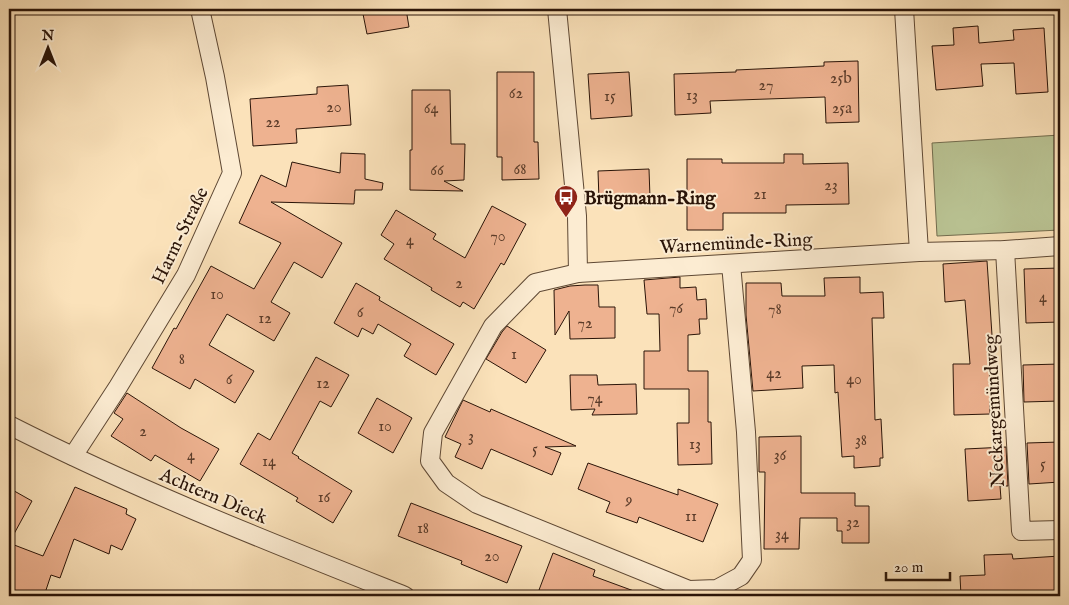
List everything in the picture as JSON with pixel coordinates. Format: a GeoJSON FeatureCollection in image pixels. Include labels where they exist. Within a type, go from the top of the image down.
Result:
{"type":"FeatureCollection","features":[{"type":"Feature","properties":{"kind":"street","name":"Harm-Straße"},"geometry":{"type":"LineString","coordinates":[[73,456],[118,387],[186,274],[232,174],[215,77],[200,9]]}},
{"type":"Feature","properties":{"kind":"street"},"geometry":{"type":"LineString","coordinates":[[557,9],[577,216],[578,274],[535,283],[493,326],[433,433],[430,461],[446,483],[477,504],[689,590],[717,589],[741,576],[752,560],[746,432],[730,264]]}},
{"type":"Feature","properties":{"kind":"street"},"geometry":{"type":"LineString","coordinates":[[904,9],[920,252]]}},
{"type":"Feature","properties":{"kind":"street","name":"Warnemünde-Ring"},"geometry":{"type":"LineString","coordinates":[[578,274],[920,252],[1005,250],[1060,246]]}},
{"type":"Feature","properties":{"kind":"street","name":"Neckargemündweg"},"geometry":{"type":"LineString","coordinates":[[1005,250],[1021,531],[1060,530]]}},
{"type":"Feature","properties":{"kind":"street","name":"Achtern Dieck"},"geometry":{"type":"LineString","coordinates":[[9,425],[106,472],[219,521],[405,596]]}},
{"type":"Feature","properties":{"kind":"green space"},"geometry":{"type":"Polygon","coordinates":[[[1060,135],[1060,230],[937,236],[932,143],[1060,135]]]}},
{"type":"Feature","properties":{"kind":"building"},"geometry":{"type":"Polygon","coordinates":[[[362,9],[406,9],[409,27],[367,34],[362,9]]]}},
{"type":"Feature","properties":{"kind":"building"},"geometry":{"type":"Polygon","coordinates":[[[978,26],[979,43],[1014,40],[1013,30],[1044,28],[1048,92],[1016,94],[1014,63],[981,64],[983,86],[936,90],[932,46],[954,45],[953,28],[978,26]]]}},
{"type":"Feature","properties":{"kind":"building"},"geometry":{"type":"Polygon","coordinates":[[[858,61],[859,122],[826,123],[825,97],[710,101],[711,113],[675,115],[674,74],[824,66],[824,62],[858,61]]]}},
{"type":"Feature","properties":{"kind":"building"},"geometry":{"type":"Polygon","coordinates":[[[497,72],[534,72],[534,142],[538,142],[539,179],[502,180],[502,157],[497,157],[497,72]]]}},
{"type":"Feature","properties":{"kind":"building"},"geometry":{"type":"Polygon","coordinates":[[[629,72],[632,116],[591,119],[588,74],[629,72]]]}},
{"type":"Feature","properties":{"kind":"building"},"geometry":{"type":"Polygon","coordinates":[[[348,85],[351,125],[296,129],[297,143],[253,146],[250,99],[317,94],[317,87],[348,85]]]}},
{"type":"Feature","properties":{"kind":"building"},"geometry":{"type":"Polygon","coordinates":[[[412,90],[450,90],[451,144],[465,144],[464,180],[444,181],[463,191],[410,190],[412,90]]]}},
{"type":"Feature","properties":{"kind":"building"},"geometry":{"type":"Polygon","coordinates":[[[341,153],[365,154],[365,179],[383,183],[382,190],[355,190],[354,204],[271,202],[342,243],[322,278],[294,262],[271,302],[290,313],[274,341],[227,314],[209,345],[254,371],[235,403],[195,379],[190,389],[152,368],[211,266],[254,289],[281,243],[239,223],[261,175],[286,187],[292,162],[340,173],[341,153]]]}},
{"type":"Feature","properties":{"kind":"building"},"geometry":{"type":"Polygon","coordinates":[[[784,154],[803,154],[803,164],[848,163],[849,204],[786,205],[786,213],[723,213],[723,230],[687,230],[687,159],[722,159],[722,163],[784,163],[784,154]]]}},
{"type":"Feature","properties":{"kind":"building"},"geometry":{"type":"Polygon","coordinates":[[[649,169],[650,198],[599,200],[598,171],[649,169]]]}},
{"type":"Feature","properties":{"kind":"building"},"geometry":{"type":"Polygon","coordinates":[[[492,206],[526,224],[504,265],[501,263],[474,309],[463,302],[460,307],[384,259],[394,244],[381,235],[396,210],[436,234],[433,239],[465,258],[492,206]]]}},
{"type":"Feature","properties":{"kind":"building"},"geometry":{"type":"Polygon","coordinates":[[[987,261],[992,335],[989,336],[990,414],[954,415],[953,364],[970,364],[965,300],[945,302],[943,264],[987,261]]]}},
{"type":"Feature","properties":{"kind":"building"},"geometry":{"type":"Polygon","coordinates":[[[1060,268],[1060,322],[1026,323],[1024,269],[1060,268]]]}},
{"type":"Feature","properties":{"kind":"building"},"geometry":{"type":"Polygon","coordinates":[[[680,277],[680,288],[696,287],[697,300],[706,299],[707,319],[699,319],[700,334],[688,335],[688,371],[708,371],[708,422],[711,422],[712,464],[678,465],[677,423],[689,423],[689,389],[644,389],[644,351],[660,351],[659,314],[647,314],[644,280],[680,277]]]}},
{"type":"Feature","properties":{"kind":"building"},"geometry":{"type":"Polygon","coordinates":[[[860,277],[860,293],[883,292],[884,318],[872,318],[875,420],[881,419],[883,458],[880,458],[880,466],[854,468],[854,456],[842,457],[838,392],[835,393],[834,365],[802,366],[803,388],[753,391],[746,315],[746,283],[781,283],[782,296],[825,296],[824,278],[860,277]]]}},
{"type":"Feature","properties":{"kind":"building"},"geometry":{"type":"Polygon","coordinates":[[[356,283],[380,297],[379,300],[454,344],[436,375],[404,356],[411,344],[378,324],[373,334],[362,328],[358,337],[334,323],[356,283]]]}},
{"type":"Feature","properties":{"kind":"building"},"geometry":{"type":"Polygon","coordinates":[[[598,285],[599,307],[615,307],[615,338],[570,339],[569,311],[555,335],[554,290],[598,285]]]}},
{"type":"Feature","properties":{"kind":"building"},"geometry":{"type":"Polygon","coordinates":[[[507,326],[546,350],[526,383],[486,359],[507,326]]]}},
{"type":"Feature","properties":{"kind":"building"},"geometry":{"type":"Polygon","coordinates":[[[316,357],[349,375],[331,407],[320,401],[292,453],[352,491],[333,523],[296,501],[298,498],[240,464],[258,433],[270,440],[316,357]]]}},
{"type":"Feature","properties":{"kind":"building"},"geometry":{"type":"Polygon","coordinates":[[[1060,364],[1060,401],[1024,402],[1023,365],[1060,364]]]}},
{"type":"Feature","properties":{"kind":"building"},"geometry":{"type":"Polygon","coordinates":[[[570,375],[597,375],[598,385],[636,384],[637,414],[592,415],[595,409],[571,410],[570,375]]]}},
{"type":"Feature","properties":{"kind":"building"},"geometry":{"type":"Polygon","coordinates":[[[127,393],[181,428],[219,449],[200,481],[155,455],[151,461],[111,436],[123,419],[114,413],[127,393]]]}},
{"type":"Feature","properties":{"kind":"building"},"geometry":{"type":"Polygon","coordinates":[[[377,398],[412,418],[393,453],[358,433],[377,398]]]}},
{"type":"Feature","properties":{"kind":"building"},"geometry":{"type":"Polygon","coordinates":[[[463,400],[490,412],[491,409],[576,446],[545,447],[561,453],[552,475],[491,449],[482,469],[455,457],[461,444],[445,437],[463,400]]]}},
{"type":"Feature","properties":{"kind":"building"},"geometry":{"type":"Polygon","coordinates":[[[801,436],[801,493],[855,493],[855,506],[869,506],[869,543],[842,543],[842,531],[837,531],[837,518],[800,518],[799,549],[764,549],[765,472],[759,472],[759,437],[801,436]]]}},
{"type":"Feature","properties":{"kind":"building"},"geometry":{"type":"Polygon","coordinates":[[[1060,442],[1060,482],[1029,484],[1027,443],[1060,442]]]}},
{"type":"Feature","properties":{"kind":"building"},"geometry":{"type":"Polygon","coordinates":[[[1006,447],[1008,486],[1000,486],[1001,499],[968,501],[965,449],[1006,447]]]}},
{"type":"Feature","properties":{"kind":"building"},"geometry":{"type":"Polygon","coordinates":[[[588,463],[678,495],[678,489],[718,504],[703,542],[639,517],[637,523],[606,512],[610,502],[578,489],[588,463]]]}},
{"type":"Feature","properties":{"kind":"building"},"geometry":{"type":"Polygon","coordinates":[[[75,487],[127,509],[126,514],[136,519],[122,550],[111,545],[109,554],[74,539],[60,578],[51,575],[44,596],[9,596],[9,543],[43,556],[75,487]]]}},
{"type":"Feature","properties":{"kind":"building"},"geometry":{"type":"Polygon","coordinates":[[[9,488],[32,501],[9,543],[9,488]]]}},
{"type":"Feature","properties":{"kind":"building"},"geometry":{"type":"Polygon","coordinates":[[[411,503],[522,546],[507,583],[461,564],[462,561],[398,536],[411,503]]]}},
{"type":"Feature","properties":{"kind":"building"},"geometry":{"type":"Polygon","coordinates":[[[553,553],[595,570],[593,576],[642,594],[642,596],[556,596],[539,590],[553,553]]]}},
{"type":"Feature","properties":{"kind":"building"},"geometry":{"type":"Polygon","coordinates":[[[1012,554],[1013,559],[1060,556],[1060,596],[961,596],[960,576],[985,575],[984,555],[1012,554]]]}},
{"type":"Feature","properties":{"kind":"place","name":"Brügmann-Ring"},"geometry":{"type":"Point","coordinates":[566,218]}}]}
